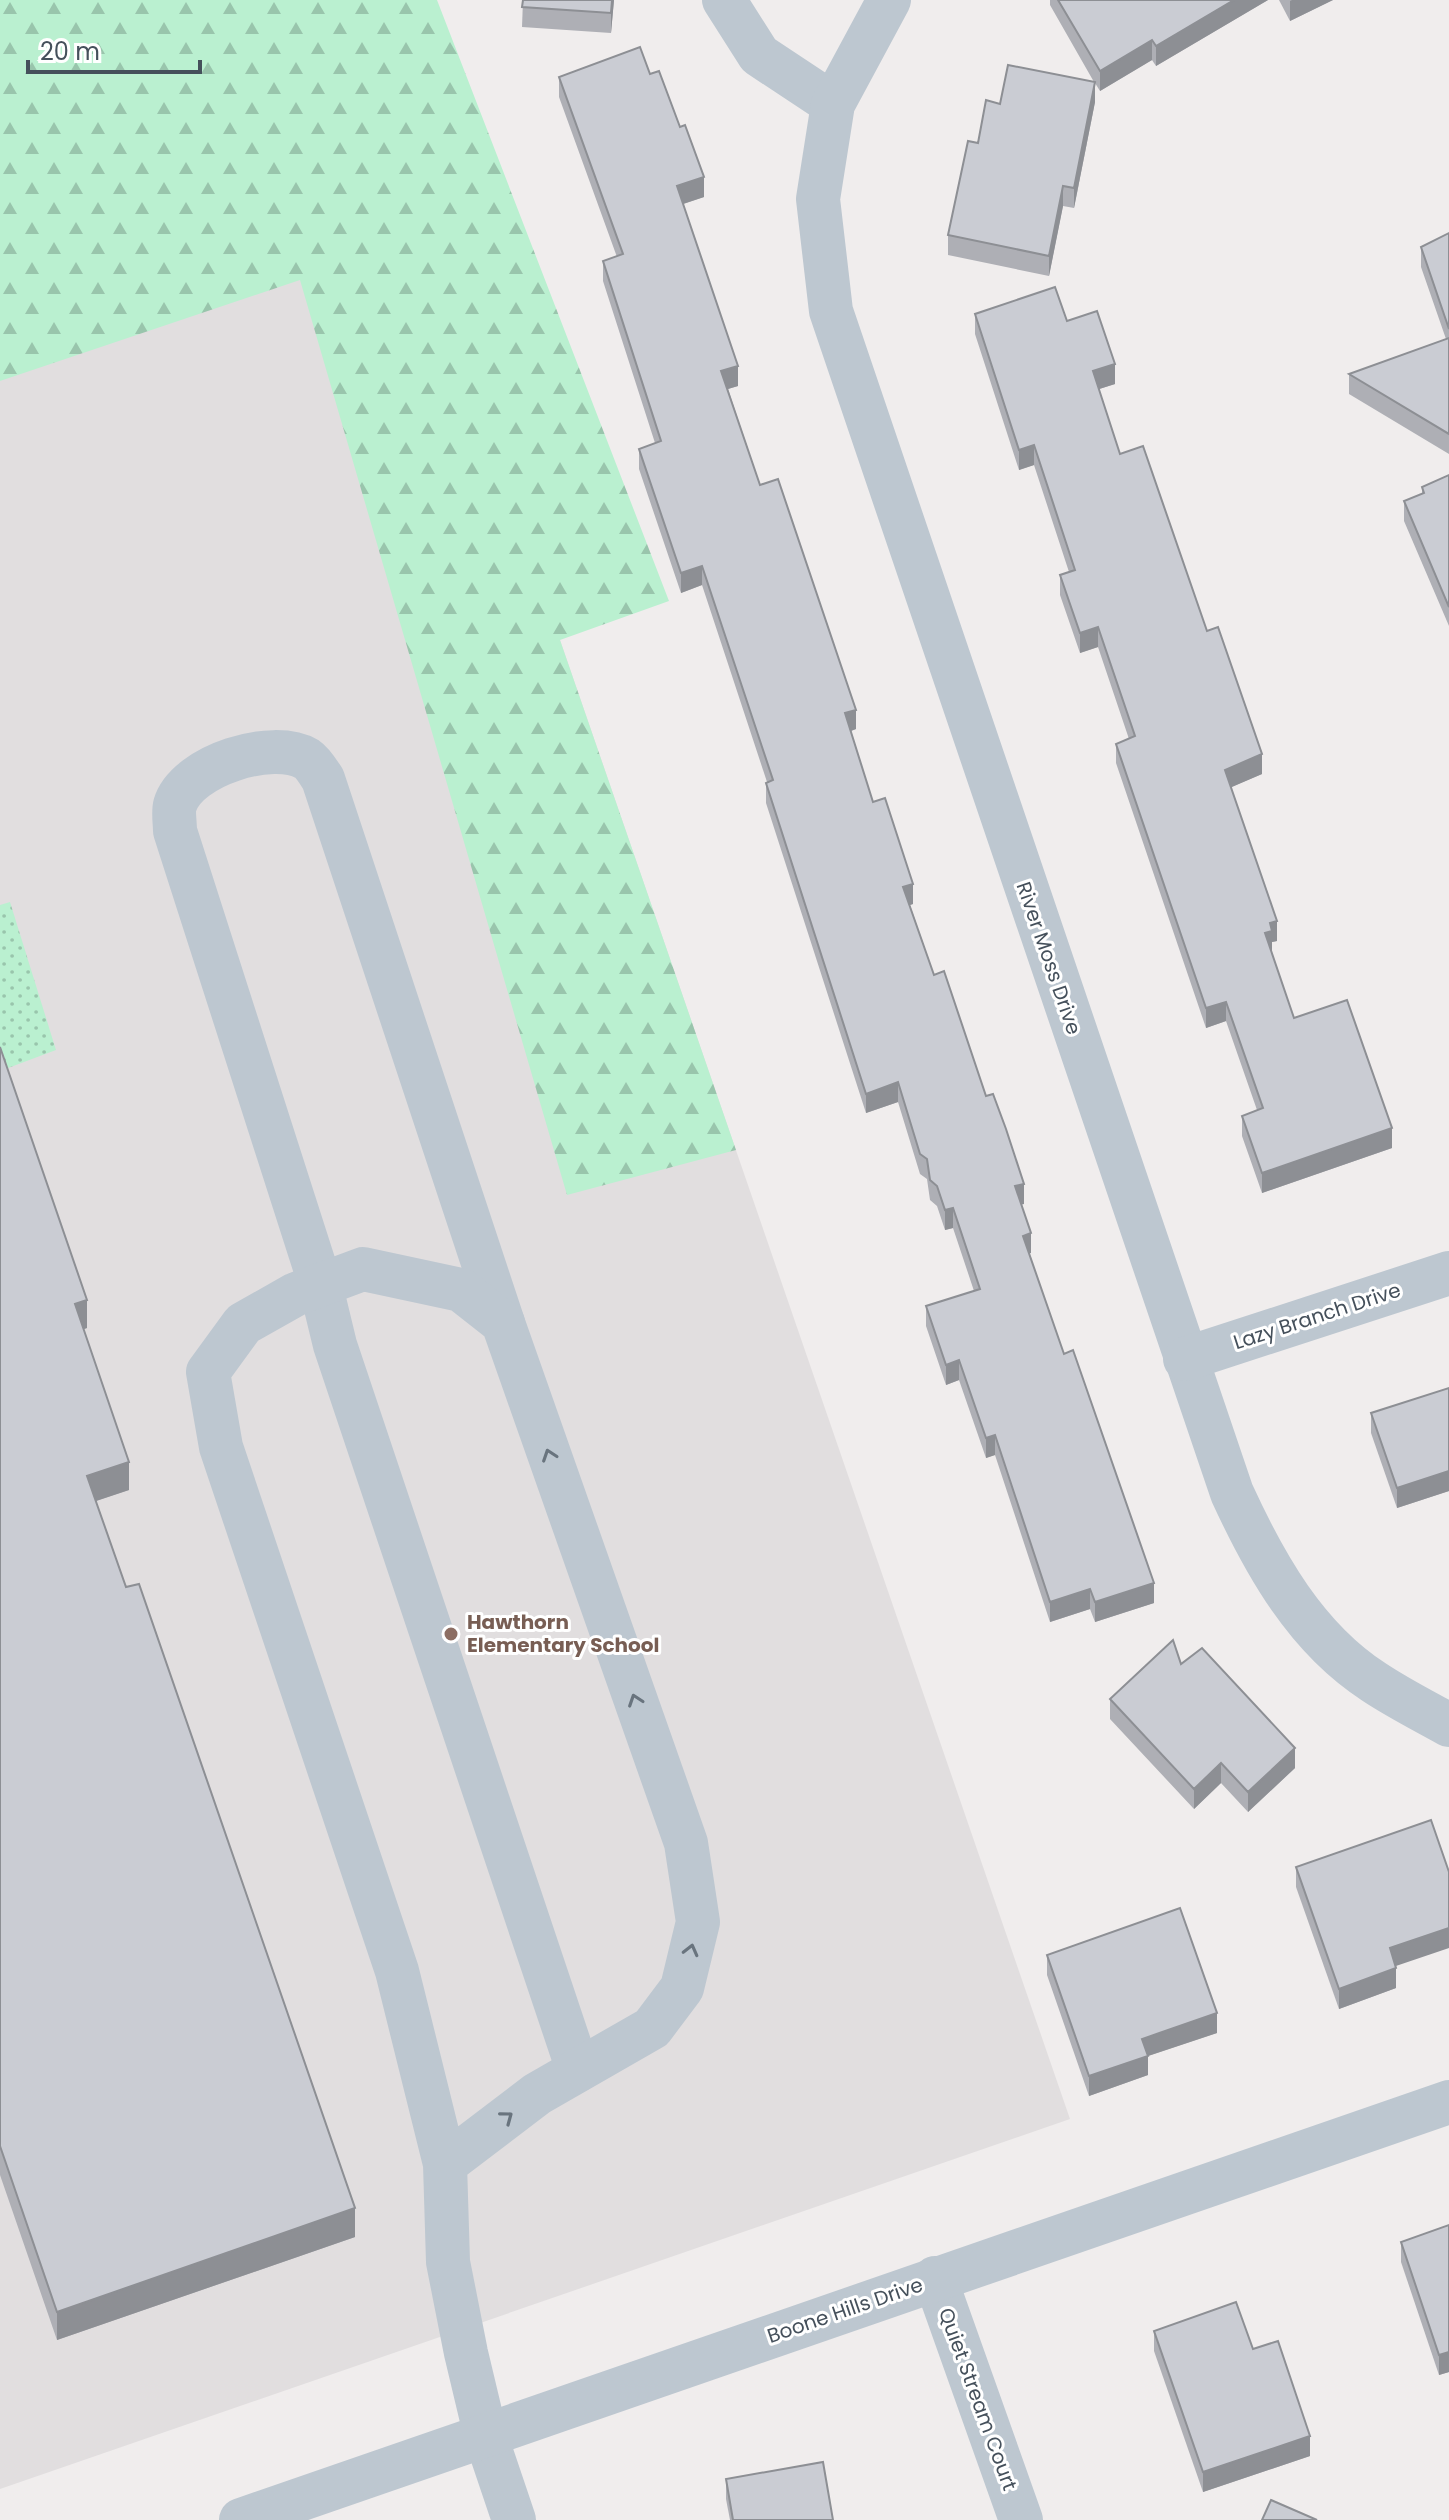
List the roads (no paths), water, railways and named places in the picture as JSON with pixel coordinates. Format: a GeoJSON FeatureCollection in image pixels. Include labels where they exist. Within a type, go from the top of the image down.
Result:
{"type":"FeatureCollection","features":[{"type":"Feature","properties":{"kind":"street"},"geometry":{"type":"LineString","coordinates":[[724,0],[759,55],[833,104]]}},
{"type":"Feature","properties":{"kind":"street","name":"River Moss Drive"},"geometry":{"type":"LineString","coordinates":[[889,0],[833,104],[818,199],[831,311],[1232,1493],[1261,1558],[1327,1641],[1372,1681],[1449,1725]]}},
{"type":"Feature","properties":{"kind":"street"},"geometry":{"type":"LineString","coordinates":[[445,2164],[537,2094],[652,2028],[682,1988],[698,1922],[686,1843],[503,1323],[323,779],[309,760],[280,751],[243,756],[196,777],[175,804],[175,831],[320,1283],[335,1345],[578,2070]]}},
{"type":"Feature","properties":{"kind":"street"},"geometry":{"type":"LineString","coordinates":[[503,1323],[461,1290],[363,1269],[320,1283],[243,1324],[208,1372],[221,1447],[397,1971],[445,2164],[448,2262],[486,2437],[514,2520]]}},
{"type":"Feature","properties":{"kind":"street","name":"Lazy Branch Drive"},"geometry":{"type":"LineString","coordinates":[[1185,1359],[1449,1273]]}},
{"type":"Feature","properties":{"kind":"street","name":"Boone Hills Drive"},"geometry":{"type":"LineString","coordinates":[[241,2520],[1449,2102]]}},
{"type":"Feature","properties":{"kind":"street","name":"Quiet Stream Court"},"geometry":{"type":"LineString","coordinates":[[935,2278],[1021,2520]]}},
{"type":"Feature","properties":{"kind":"place","name":"Hawthorn Elementary School"},"geometry":{"type":"Point","coordinates":[451,1634]}}]}
